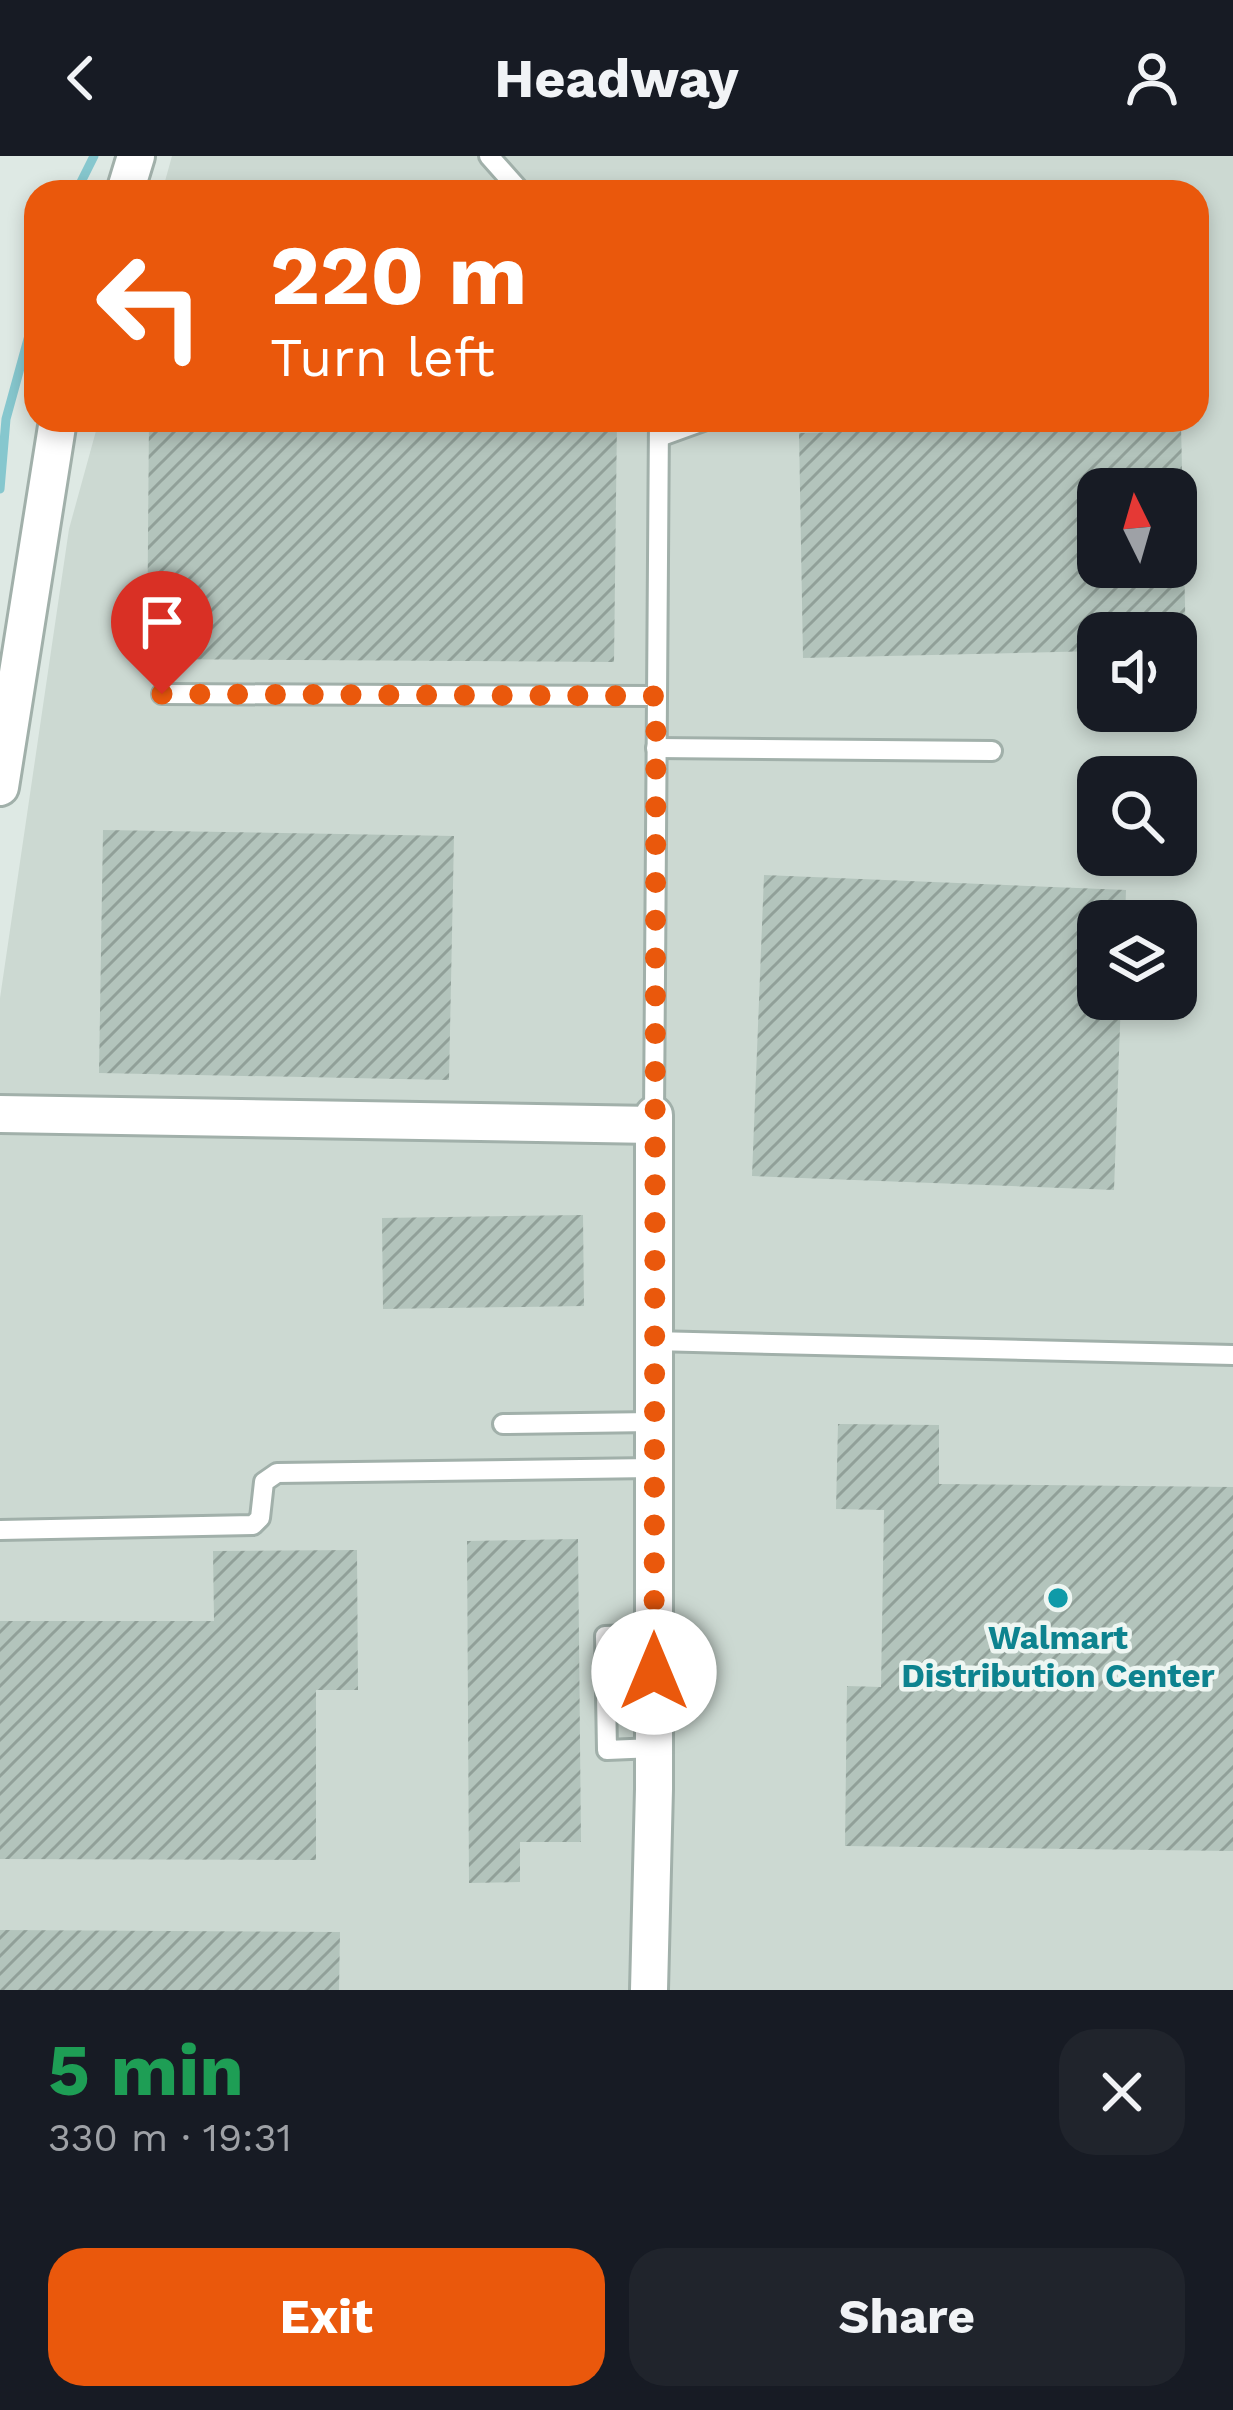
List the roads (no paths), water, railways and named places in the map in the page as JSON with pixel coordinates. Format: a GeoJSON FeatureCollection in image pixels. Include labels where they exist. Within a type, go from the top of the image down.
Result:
{"type":"FeatureCollection","features":[{"type":"Feature","properties":{"kind":"street"},"geometry":{"type":"LineString","coordinates":[[0,787],[11,641],[55,432]]}},
{"type":"Feature","properties":{"kind":"street"},"geometry":{"type":"LineString","coordinates":[[0,1114],[654,1120],[654,1748],[649,1990]]}},
{"type":"Feature","properties":{"kind":"lane"},"geometry":{"type":"LineString","coordinates":[[489,156],[510,180]]}},
{"type":"Feature","properties":{"kind":"lane"},"geometry":{"type":"LineString","coordinates":[[654,1120],[659,432]]}},
{"type":"Feature","properties":{"kind":"lane"},"geometry":{"type":"LineString","coordinates":[[162,694],[656,696]]}},
{"type":"Feature","properties":{"kind":"lane"},"geometry":{"type":"LineString","coordinates":[[656,748],[992,751]]}},
{"type":"Feature","properties":{"kind":"lane"},"geometry":{"type":"LineString","coordinates":[[653,1342],[1233,1355]]}},
{"type":"Feature","properties":{"kind":"lane"},"geometry":{"type":"LineString","coordinates":[[503,1424],[653,1422]]}},
{"type":"Feature","properties":{"kind":"lane"},"geometry":{"type":"LineString","coordinates":[[0,1530],[254,1525],[263,1506],[264,1482],[278,1473],[653,1468]]}},
{"type":"Feature","properties":{"kind":"lane"},"geometry":{"type":"LineString","coordinates":[[654,1634],[604,1636],[607,1750],[654,1748]]}},
{"type":"Feature","properties":{"kind":"waterway"},"geometry":{"type":"LineString","coordinates":[[82,180],[94,156]]}},
{"type":"Feature","properties":{"kind":"waterway"},"geometry":{"type":"LineString","coordinates":[[0,489],[6,419],[24,354]]}},
{"type":"Feature","properties":{"kind":"place","name":"Walmart Distribution Center"},"geometry":{"type":"Point","coordinates":[1058,1598]}}]}
